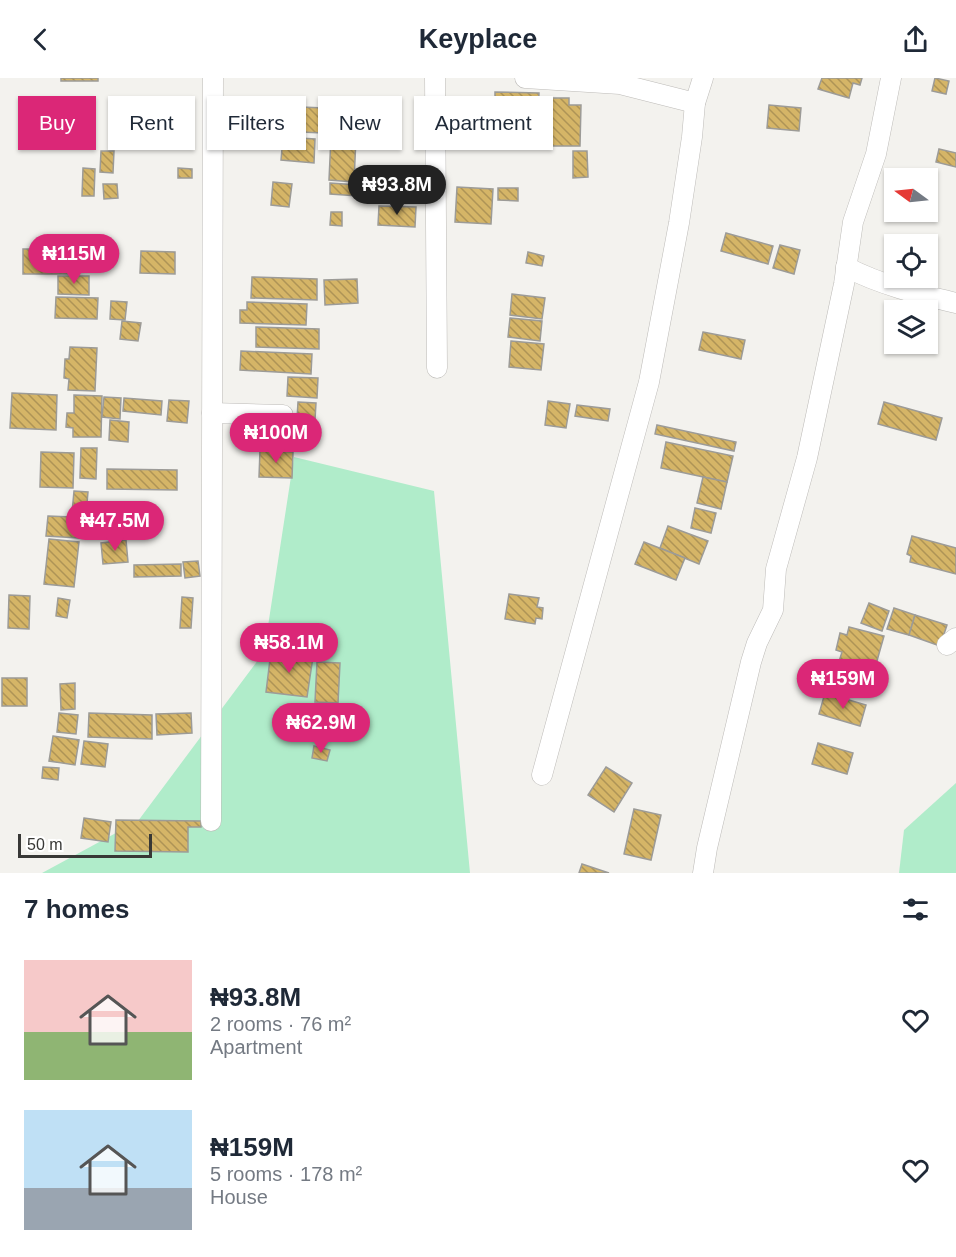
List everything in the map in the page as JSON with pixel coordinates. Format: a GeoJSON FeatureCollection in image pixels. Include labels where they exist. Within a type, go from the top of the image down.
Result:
{"type":"FeatureCollection","features":[{"type":"Feature","properties":{"kind":"street"},"geometry":{"type":"LineString","coordinates":[[211,820],[213,78]]}},
{"type":"Feature","properties":{"kind":"street"},"geometry":{"type":"LineString","coordinates":[[435,78],[437,368]]}},
{"type":"Feature","properties":{"kind":"street"},"geometry":{"type":"LineString","coordinates":[[525,78],[620,84],[695,103]]}},
{"type":"Feature","properties":{"kind":"street"},"geometry":{"type":"LineString","coordinates":[[542,775],[648,382],[679,223],[695,103],[703,78]]}},
{"type":"Feature","properties":{"kind":"street"},"geometry":{"type":"LineString","coordinates":[[703,873],[709,838],[751,662],[772,610],[776,569],[807,458],[853,222],[876,154],[891,78]]}},
{"type":"Feature","properties":{"kind":"street"},"geometry":{"type":"LineString","coordinates":[[846,267],[891,286],[956,303]]}},
{"type":"Feature","properties":{"kind":"street"},"geometry":{"type":"LineString","coordinates":[[212,413],[283,415]]}},
{"type":"Feature","properties":{"kind":"green space"},"geometry":{"type":"Polygon","coordinates":[[[294,457],[434,491],[470,873],[42,873],[138,821],[264,652],[294,457]]]}},
{"type":"Feature","properties":{"kind":"green space"},"geometry":{"type":"Polygon","coordinates":[[[956,783],[956,873],[899,873],[904,830],[956,783]]]}},
{"type":"Feature","properties":{"kind":"building"},"geometry":{"type":"Polygon","coordinates":[[[61,78],[98,78],[98,81],[61,81],[61,78]]]}},
{"type":"Feature","properties":{"kind":"building"},"geometry":{"type":"Polygon","coordinates":[[[822,78],[862,78],[860,85],[853,83],[849,98],[818,89],[822,78]]]}},
{"type":"Feature","properties":{"kind":"building"},"geometry":{"type":"Polygon","coordinates":[[[935,78],[949,81],[946,94],[932,91],[935,78]]]}},
{"type":"Feature","properties":{"kind":"building"},"geometry":{"type":"Polygon","coordinates":[[[495,92],[539,93],[539,96],[495,96],[495,92]]]}},
{"type":"Feature","properties":{"kind":"building"},"geometry":{"type":"Polygon","coordinates":[[[553,98],[569,98],[569,105],[581,105],[580,146],[553,146],[553,98]]]}},
{"type":"Feature","properties":{"kind":"building"},"geometry":{"type":"Polygon","coordinates":[[[769,105],[801,108],[799,131],[767,128],[769,105]]]}},
{"type":"Feature","properties":{"kind":"building"},"geometry":{"type":"Polygon","coordinates":[[[306,107],[318,108],[318,133],[306,132],[306,107]]]}},
{"type":"Feature","properties":{"kind":"building"},"geometry":{"type":"Polygon","coordinates":[[[306,138],[315,139],[314,163],[281,160],[282,150],[306,150],[306,138]]]}},
{"type":"Feature","properties":{"kind":"building"},"geometry":{"type":"Polygon","coordinates":[[[939,149],[956,153],[956,167],[936,162],[939,149]]]}},
{"type":"Feature","properties":{"kind":"building"},"geometry":{"type":"Polygon","coordinates":[[[330,150],[355,150],[354,182],[329,180],[330,150]]]}},
{"type":"Feature","properties":{"kind":"building"},"geometry":{"type":"Polygon","coordinates":[[[101,151],[114,151],[113,173],[100,172],[101,151]]]}},
{"type":"Feature","properties":{"kind":"building"},"geometry":{"type":"Polygon","coordinates":[[[573,151],[587,151],[588,177],[573,178],[573,151]]]}},
{"type":"Feature","properties":{"kind":"building"},"geometry":{"type":"Polygon","coordinates":[[[83,168],[95,169],[94,196],[82,196],[83,168]]]}},
{"type":"Feature","properties":{"kind":"building"},"geometry":{"type":"Polygon","coordinates":[[[178,168],[192,169],[192,178],[178,178],[178,168]]]}},
{"type":"Feature","properties":{"kind":"building"},"geometry":{"type":"Polygon","coordinates":[[[273,182],[292,184],[289,207],[271,205],[273,182]]]}},
{"type":"Feature","properties":{"kind":"building"},"geometry":{"type":"Polygon","coordinates":[[[330,183],[358,185],[358,196],[330,194],[330,183]]]}},
{"type":"Feature","properties":{"kind":"building"},"geometry":{"type":"Polygon","coordinates":[[[379,183],[409,183],[409,202],[379,201],[379,183]]]}},
{"type":"Feature","properties":{"kind":"building"},"geometry":{"type":"Polygon","coordinates":[[[103,184],[117,184],[118,198],[104,199],[103,184]]]}},
{"type":"Feature","properties":{"kind":"building"},"geometry":{"type":"Polygon","coordinates":[[[457,187],[493,189],[491,224],[455,222],[457,187]]]}},
{"type":"Feature","properties":{"kind":"building"},"geometry":{"type":"Polygon","coordinates":[[[498,188],[518,188],[518,201],[498,200],[498,188]]]}},
{"type":"Feature","properties":{"kind":"building"},"geometry":{"type":"Polygon","coordinates":[[[379,206],[416,207],[415,227],[378,225],[379,206]]]}},
{"type":"Feature","properties":{"kind":"building"},"geometry":{"type":"Polygon","coordinates":[[[331,212],[342,212],[342,226],[330,225],[331,212]]]}},
{"type":"Feature","properties":{"kind":"building"},"geometry":{"type":"Polygon","coordinates":[[[726,233],[773,246],[768,264],[721,251],[726,233]]]}},
{"type":"Feature","properties":{"kind":"building"},"geometry":{"type":"Polygon","coordinates":[[[780,245],[800,250],[794,274],[773,268],[780,245]]]}},
{"type":"Feature","properties":{"kind":"building"},"geometry":{"type":"Polygon","coordinates":[[[23,249],[68,249],[68,274],[23,274],[23,249]]]}},
{"type":"Feature","properties":{"kind":"building"},"geometry":{"type":"Polygon","coordinates":[[[141,251],[175,252],[175,274],[140,273],[141,251]]]}},
{"type":"Feature","properties":{"kind":"building"},"geometry":{"type":"Polygon","coordinates":[[[528,252],[544,256],[542,266],[526,263],[528,252]]]}},
{"type":"Feature","properties":{"kind":"building"},"geometry":{"type":"Polygon","coordinates":[[[58,276],[89,276],[89,295],[58,294],[58,276]]]}},
{"type":"Feature","properties":{"kind":"building"},"geometry":{"type":"Polygon","coordinates":[[[252,277],[317,279],[317,300],[251,298],[252,277]]]}},
{"type":"Feature","properties":{"kind":"building"},"geometry":{"type":"Polygon","coordinates":[[[357,279],[358,303],[325,305],[324,280],[357,279]]]}},
{"type":"Feature","properties":{"kind":"building"},"geometry":{"type":"Polygon","coordinates":[[[512,294],[545,298],[542,319],[510,315],[512,294]]]}},
{"type":"Feature","properties":{"kind":"building"},"geometry":{"type":"Polygon","coordinates":[[[56,297],[98,298],[97,319],[55,318],[56,297]]]}},
{"type":"Feature","properties":{"kind":"building"},"geometry":{"type":"Polygon","coordinates":[[[111,301],[127,302],[125,320],[110,319],[111,301]]]}},
{"type":"Feature","properties":{"kind":"building"},"geometry":{"type":"Polygon","coordinates":[[[247,302],[307,304],[306,325],[240,323],[240,310],[247,310],[247,302]]]}},
{"type":"Feature","properties":{"kind":"building"},"geometry":{"type":"Polygon","coordinates":[[[510,318],[542,321],[540,341],[508,337],[510,318]]]}},
{"type":"Feature","properties":{"kind":"building"},"geometry":{"type":"Polygon","coordinates":[[[122,321],[141,323],[138,341],[120,339],[122,321]]]}},
{"type":"Feature","properties":{"kind":"building"},"geometry":{"type":"Polygon","coordinates":[[[256,327],[319,329],[319,349],[256,347],[256,327]]]}},
{"type":"Feature","properties":{"kind":"building"},"geometry":{"type":"Polygon","coordinates":[[[703,332],[745,340],[741,359],[699,350],[703,332]]]}},
{"type":"Feature","properties":{"kind":"building"},"geometry":{"type":"Polygon","coordinates":[[[511,341],[544,344],[541,370],[509,367],[511,341]]]}},
{"type":"Feature","properties":{"kind":"building"},"geometry":{"type":"Polygon","coordinates":[[[70,347],[97,348],[95,391],[68,390],[69,379],[64,378],[65,359],[69,359],[70,347]]]}},
{"type":"Feature","properties":{"kind":"building"},"geometry":{"type":"Polygon","coordinates":[[[241,351],[312,354],[311,374],[240,370],[241,351]]]}},
{"type":"Feature","properties":{"kind":"building"},"geometry":{"type":"Polygon","coordinates":[[[288,377],[318,378],[317,398],[287,396],[288,377]]]}},
{"type":"Feature","properties":{"kind":"building"},"geometry":{"type":"Polygon","coordinates":[[[12,393],[57,395],[56,430],[10,428],[12,393]]]}},
{"type":"Feature","properties":{"kind":"building"},"geometry":{"type":"Polygon","coordinates":[[[74,395],[102,396],[101,437],[73,437],[73,428],[66,427],[67,413],[74,413],[74,395]]]}},
{"type":"Feature","properties":{"kind":"building"},"geometry":{"type":"Polygon","coordinates":[[[104,397],[121,398],[120,419],[102,417],[104,397]]]}},
{"type":"Feature","properties":{"kind":"building"},"geometry":{"type":"Polygon","coordinates":[[[124,398],[162,401],[161,415],[123,411],[124,398]]]}},
{"type":"Feature","properties":{"kind":"building"},"geometry":{"type":"Polygon","coordinates":[[[169,400],[189,401],[187,423],[167,421],[169,400]]]}},
{"type":"Feature","properties":{"kind":"building"},"geometry":{"type":"Polygon","coordinates":[[[548,401],[570,404],[566,428],[545,425],[548,401]]]}},
{"type":"Feature","properties":{"kind":"building"},"geometry":{"type":"Polygon","coordinates":[[[298,402],[316,403],[315,420],[297,419],[298,402]]]}},
{"type":"Feature","properties":{"kind":"building"},"geometry":{"type":"Polygon","coordinates":[[[884,402],[942,418],[936,440],[878,424],[884,402]]]}},
{"type":"Feature","properties":{"kind":"building"},"geometry":{"type":"Polygon","coordinates":[[[577,405],[610,409],[608,421],[575,416],[577,405]]]}},
{"type":"Feature","properties":{"kind":"building"},"geometry":{"type":"Polygon","coordinates":[[[110,420],[129,422],[128,442],[109,440],[110,420]]]}},
{"type":"Feature","properties":{"kind":"building"},"geometry":{"type":"Polygon","coordinates":[[[657,425],[736,442],[734,451],[655,434],[657,425]]]}},
{"type":"Feature","properties":{"kind":"building"},"geometry":{"type":"Polygon","coordinates":[[[666,442],[733,456],[727,482],[661,468],[666,442]]]}},
{"type":"Feature","properties":{"kind":"building"},"geometry":{"type":"Polygon","coordinates":[[[81,448],[97,448],[96,479],[80,478],[81,448]]]}},
{"type":"Feature","properties":{"kind":"building"},"geometry":{"type":"Polygon","coordinates":[[[260,450],[293,452],[292,478],[259,477],[260,450]]]}},
{"type":"Feature","properties":{"kind":"building"},"geometry":{"type":"Polygon","coordinates":[[[41,452],[74,453],[73,488],[40,487],[41,452]]]}},
{"type":"Feature","properties":{"kind":"building"},"geometry":{"type":"Polygon","coordinates":[[[107,469],[177,470],[177,490],[107,489],[107,469]]]}},
{"type":"Feature","properties":{"kind":"building"},"geometry":{"type":"Polygon","coordinates":[[[703,477],[727,482],[721,509],[697,503],[703,477]]]}},
{"type":"Feature","properties":{"kind":"building"},"geometry":{"type":"Polygon","coordinates":[[[74,491],[88,492],[86,514],[72,513],[74,491]]]}},
{"type":"Feature","properties":{"kind":"building"},"geometry":{"type":"Polygon","coordinates":[[[695,508],[716,513],[711,533],[691,528],[695,508]]]}},
{"type":"Feature","properties":{"kind":"building"},"geometry":{"type":"Polygon","coordinates":[[[48,516],[96,518],[95,539],[46,536],[48,516]]]}},
{"type":"Feature","properties":{"kind":"building"},"geometry":{"type":"Polygon","coordinates":[[[668,526],[708,541],[699,564],[660,548],[668,526]]]}},
{"type":"Feature","properties":{"kind":"building"},"geometry":{"type":"Polygon","coordinates":[[[912,536],[956,548],[956,574],[910,562],[911,556],[907,554],[912,536]]]}},
{"type":"Feature","properties":{"kind":"building"},"geometry":{"type":"Polygon","coordinates":[[[49,539],[79,542],[74,587],[44,584],[49,539]]]}},
{"type":"Feature","properties":{"kind":"building"},"geometry":{"type":"Polygon","coordinates":[[[126,540],[128,562],[103,564],[101,543],[126,540]]]}},
{"type":"Feature","properties":{"kind":"building"},"geometry":{"type":"Polygon","coordinates":[[[644,542],[685,558],[676,580],[635,564],[644,542]]]}},
{"type":"Feature","properties":{"kind":"building"},"geometry":{"type":"Polygon","coordinates":[[[198,561],[200,576],[185,578],[183,562],[198,561]]]}},
{"type":"Feature","properties":{"kind":"building"},"geometry":{"type":"Polygon","coordinates":[[[181,564],[181,576],[134,577],[134,565],[181,564]]]}},
{"type":"Feature","properties":{"kind":"building"},"geometry":{"type":"Polygon","coordinates":[[[509,594],[539,598],[537,607],[543,608],[542,619],[536,618],[535,624],[505,619],[509,594]]]}},
{"type":"Feature","properties":{"kind":"building"},"geometry":{"type":"Polygon","coordinates":[[[9,595],[30,596],[29,629],[8,628],[9,595]]]}},
{"type":"Feature","properties":{"kind":"building"},"geometry":{"type":"Polygon","coordinates":[[[182,597],[193,598],[191,628],[180,628],[182,597]]]}},
{"type":"Feature","properties":{"kind":"building"},"geometry":{"type":"Polygon","coordinates":[[[58,598],[70,600],[67,618],[56,616],[58,598]]]}},
{"type":"Feature","properties":{"kind":"building"},"geometry":{"type":"Polygon","coordinates":[[[869,603],[889,611],[882,631],[861,623],[869,603]]]}},
{"type":"Feature","properties":{"kind":"building"},"geometry":{"type":"Polygon","coordinates":[[[894,608],[915,615],[909,635],[887,629],[894,608]]]}},
{"type":"Feature","properties":{"kind":"building"},"geometry":{"type":"Polygon","coordinates":[[[915,615],[947,625],[940,646],[909,635],[915,615]]]}},
{"type":"Feature","properties":{"kind":"building"},"geometry":{"type":"Polygon","coordinates":[[[849,627],[884,636],[873,675],[838,665],[842,652],[836,650],[840,633],[847,635],[849,627]]]}},
{"type":"Feature","properties":{"kind":"building"},"geometry":{"type":"Polygon","coordinates":[[[271,651],[313,657],[307,697],[266,692],[271,651]]]}},
{"type":"Feature","properties":{"kind":"building"},"geometry":{"type":"Polygon","coordinates":[[[317,662],[340,663],[338,703],[315,702],[317,662]]]}},
{"type":"Feature","properties":{"kind":"building"},"geometry":{"type":"Polygon","coordinates":[[[2,678],[27,678],[27,706],[2,706],[2,678]]]}},
{"type":"Feature","properties":{"kind":"building"},"geometry":{"type":"Polygon","coordinates":[[[75,683],[75,709],[61,710],[60,684],[75,683]]]}},
{"type":"Feature","properties":{"kind":"building"},"geometry":{"type":"Polygon","coordinates":[[[825,693],[866,705],[860,726],[819,714],[825,693]]]}},
{"type":"Feature","properties":{"kind":"building"},"geometry":{"type":"Polygon","coordinates":[[[59,713],[78,715],[76,734],[57,732],[59,713]]]}},
{"type":"Feature","properties":{"kind":"building"},"geometry":{"type":"Polygon","coordinates":[[[89,713],[152,715],[152,739],[88,737],[89,713]]]}},
{"type":"Feature","properties":{"kind":"building"},"geometry":{"type":"Polygon","coordinates":[[[191,713],[192,733],[157,735],[156,714],[191,713]]]}},
{"type":"Feature","properties":{"kind":"building"},"geometry":{"type":"Polygon","coordinates":[[[53,736],[79,740],[75,765],[49,761],[53,736]]]}},
{"type":"Feature","properties":{"kind":"building"},"geometry":{"type":"Polygon","coordinates":[[[84,741],[108,744],[105,767],[81,764],[84,741]]]}},
{"type":"Feature","properties":{"kind":"building"},"geometry":{"type":"Polygon","coordinates":[[[818,743],[853,753],[847,774],[812,764],[818,743]]]}},
{"type":"Feature","properties":{"kind":"building"},"geometry":{"type":"Polygon","coordinates":[[[314,746],[330,750],[327,761],[312,758],[314,746]]]}},
{"type":"Feature","properties":{"kind":"building"},"geometry":{"type":"Polygon","coordinates":[[[43,767],[59,768],[58,780],[42,778],[43,767]]]}},
{"type":"Feature","properties":{"kind":"building"},"geometry":{"type":"Polygon","coordinates":[[[606,767],[632,783],[614,812],[588,795],[606,767]]]}},
{"type":"Feature","properties":{"kind":"building"},"geometry":{"type":"Polygon","coordinates":[[[634,809],[661,815],[651,860],[624,854],[634,809]]]}},
{"type":"Feature","properties":{"kind":"building"},"geometry":{"type":"Polygon","coordinates":[[[84,818],[111,822],[108,842],[81,838],[84,818]]]}},
{"type":"Feature","properties":{"kind":"building"},"geometry":{"type":"Polygon","coordinates":[[[116,820],[201,821],[201,827],[188,827],[188,852],[115,851],[116,820]]]}},
{"type":"Feature","properties":{"kind":"building"},"geometry":{"type":"Polygon","coordinates":[[[582,864],[609,873],[579,873],[582,864]]]}}]}
